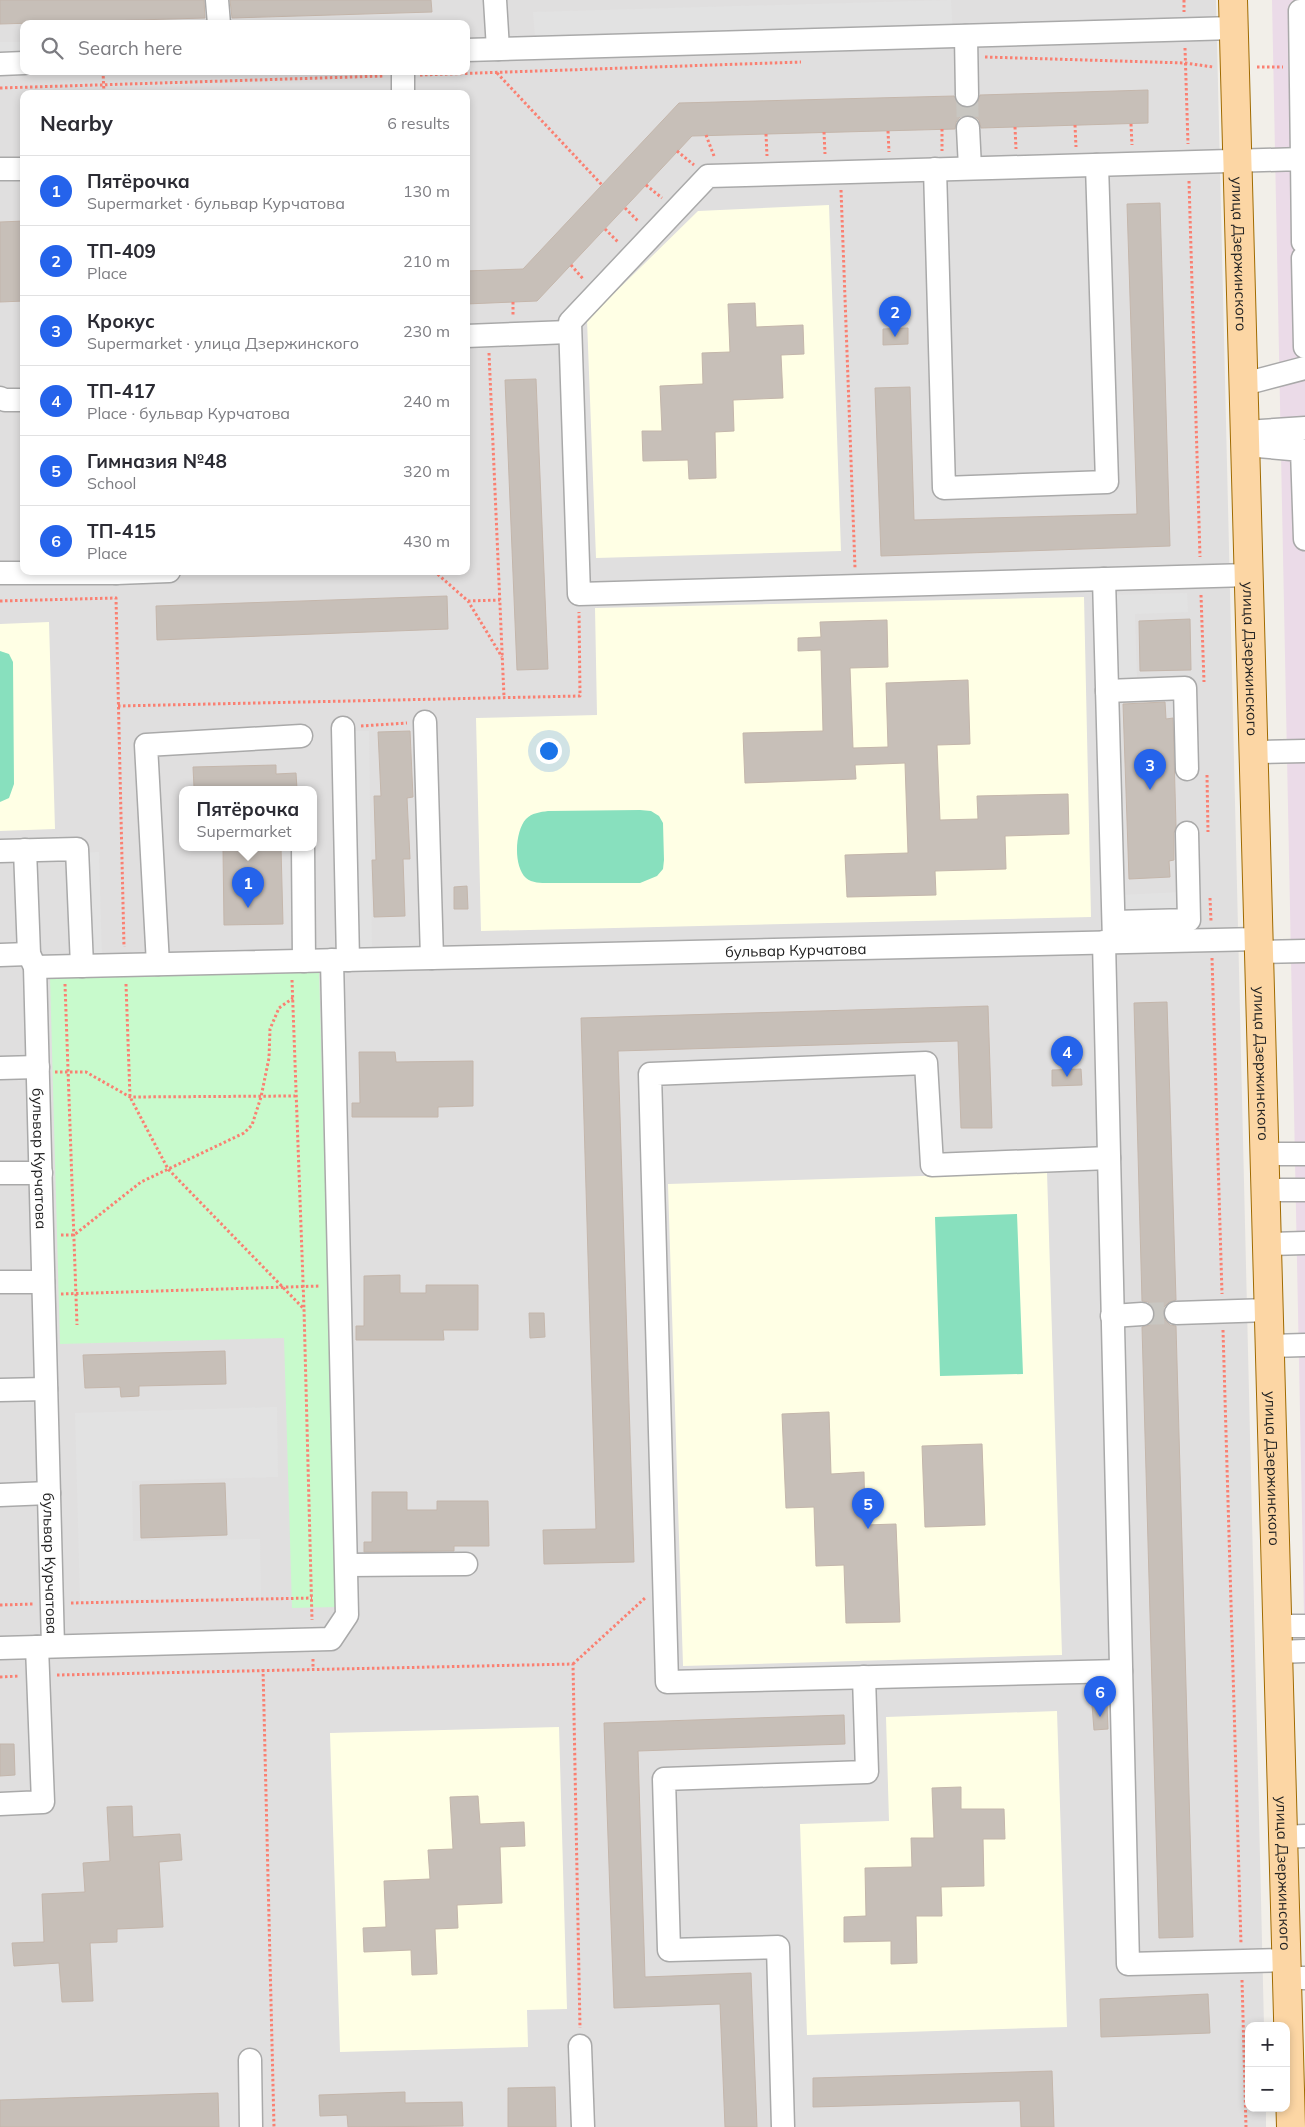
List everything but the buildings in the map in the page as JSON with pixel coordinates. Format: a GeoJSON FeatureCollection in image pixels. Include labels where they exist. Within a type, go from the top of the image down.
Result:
{"type":"FeatureCollection","features":[{"type":"Feature","properties":{"kind":"main road","name":"улица Дзержинского"},"geometry":{"type":"LineString","coordinates":[[1234,0],[1270,1346],[1287,1643],[1294,1836],[1291,2127]]}},
{"type":"Feature","properties":{"kind":"street"},"geometry":{"type":"LineString","coordinates":[[217,0],[219,20]]}},
{"type":"Feature","properties":{"kind":"street"},"geometry":{"type":"LineString","coordinates":[[496,0],[498,49]]}},
{"type":"Feature","properties":{"kind":"street"},"geometry":{"type":"LineString","coordinates":[[1305,11],[1300,11],[1305,347]]}},
{"type":"Feature","properties":{"kind":"street"},"geometry":{"type":"LineString","coordinates":[[470,50],[966,46],[1185,29],[1234,28]]}},
{"type":"Feature","properties":{"kind":"street"},"geometry":{"type":"LineString","coordinates":[[966,46],[967,96]]}},
{"type":"Feature","properties":{"kind":"street"},"geometry":{"type":"LineString","coordinates":[[0,64],[20,63]]}},
{"type":"Feature","properties":{"kind":"street"},"geometry":{"type":"LineString","coordinates":[[968,128],[970,168]]}},
{"type":"Feature","properties":{"kind":"street"},"geometry":{"type":"LineString","coordinates":[[1249,575],[579,594],[570,322],[708,176],[1302,158]]}},
{"type":"Feature","properties":{"kind":"street"},"geometry":{"type":"LineString","coordinates":[[935,169],[944,488],[1107,482],[1097,165]]}},
{"type":"Feature","properties":{"kind":"street"},"geometry":{"type":"LineString","coordinates":[[0,169],[20,169]]}},
{"type":"Feature","properties":{"kind":"street"},"geometry":{"type":"LineString","coordinates":[[470,336],[569,332]]}},
{"type":"Feature","properties":{"kind":"street"},"geometry":{"type":"LineString","coordinates":[[1244,384],[1305,368]]}},
{"type":"Feature","properties":{"kind":"street"},"geometry":{"type":"LineString","coordinates":[[0,398],[20,400]]}},
{"type":"Feature","properties":{"kind":"street"},"geometry":{"type":"LineString","coordinates":[[1246,438],[1305,428]]}},
{"type":"Feature","properties":{"kind":"street"},"geometry":{"type":"LineString","coordinates":[[1246,438],[1302,450],[1305,539]]}},
{"type":"Feature","properties":{"kind":"street"},"geometry":{"type":"LineString","coordinates":[[0,573],[20,573]]}},
{"type":"Feature","properties":{"kind":"street"},"geometry":{"type":"LineString","coordinates":[[1104,579],[1111,936],[1109,1158],[1128,1964],[1241,1961],[1293,1972]]}},
{"type":"Feature","properties":{"kind":"street"},"geometry":{"type":"LineString","coordinates":[[1107,691],[1185,688],[1197,771]]}},
{"type":"Feature","properties":{"kind":"street"},"geometry":{"type":"LineString","coordinates":[[425,722],[432,958]]}},
{"type":"Feature","properties":{"kind":"street"},"geometry":{"type":"LineString","coordinates":[[340,960],[343,728]]}},
{"type":"Feature","properties":{"kind":"street"},"geometry":{"type":"LineString","coordinates":[[158,964],[146,744],[301,736]]}},
{"type":"Feature","properties":{"kind":"street"},"geometry":{"type":"LineString","coordinates":[[1254,752],[1305,751]]}},
{"type":"Feature","properties":{"kind":"street"},"geometry":{"type":"LineString","coordinates":[[1111,936],[1188,920],[1187,833]]}},
{"type":"Feature","properties":{"kind":"street"},"geometry":{"type":"LineString","coordinates":[[0,851],[77,849],[73,966]]}},
{"type":"Feature","properties":{"kind":"street"},"geometry":{"type":"LineString","coordinates":[[0,955],[32,960],[26,850]]}},
{"type":"Feature","properties":{"kind":"street"},"geometry":{"type":"LineString","coordinates":[[298,961],[302,851]]}},
{"type":"Feature","properties":{"kind":"street","name":"бульвар Курчатова"},"geometry":{"type":"LineString","coordinates":[[45,1647],[52,1604],[38,1070],[32,960],[73,966],[298,961],[1111,936],[1211,940],[1305,951]]}},
{"type":"Feature","properties":{"kind":"street","name":"бульвар Курчатова"},"geometry":{"type":"LineString","coordinates":[[0,1648],[331,1639],[347,1614],[348,1565],[340,1285],[340,960]]}},
{"type":"Feature","properties":{"kind":"street"},"geometry":{"type":"LineString","coordinates":[[1109,1158],[932,1165],[926,1063],[650,1074],[667,1682],[1121,1671]]}},
{"type":"Feature","properties":{"kind":"street"},"geometry":{"type":"LineString","coordinates":[[0,1068],[38,1070]]}},
{"type":"Feature","properties":{"kind":"street"},"geometry":{"type":"LineString","coordinates":[[1265,1154],[1305,1154]]}},
{"type":"Feature","properties":{"kind":"street"},"geometry":{"type":"LineString","coordinates":[[0,1172],[41,1173]]}},
{"type":"Feature","properties":{"kind":"street"},"geometry":{"type":"LineString","coordinates":[[1266,1190],[1305,1190]]}},
{"type":"Feature","properties":{"kind":"street"},"geometry":{"type":"LineString","coordinates":[[1267,1244],[1305,1243]]}},
{"type":"Feature","properties":{"kind":"street"},"geometry":{"type":"LineString","coordinates":[[0,1282],[43,1288]]}},
{"type":"Feature","properties":{"kind":"street"},"geometry":{"type":"LineString","coordinates":[[1176,1313],[1269,1310]]}},
{"type":"Feature","properties":{"kind":"street"},"geometry":{"type":"LineString","coordinates":[[1112,1316],[1142,1314]]}},
{"type":"Feature","properties":{"kind":"street"},"geometry":{"type":"LineString","coordinates":[[1270,1346],[1305,1345]]}},
{"type":"Feature","properties":{"kind":"street"},"geometry":{"type":"LineString","coordinates":[[0,1390],[46,1389]]}},
{"type":"Feature","properties":{"kind":"street"},"geometry":{"type":"LineString","coordinates":[[0,1495],[49,1493]]}},
{"type":"Feature","properties":{"kind":"street"},"geometry":{"type":"LineString","coordinates":[[348,1565],[466,1564]]}},
{"type":"Feature","properties":{"kind":"street"},"geometry":{"type":"LineString","coordinates":[[1287,1643],[1305,1626]]}},
{"type":"Feature","properties":{"kind":"street"},"geometry":{"type":"LineString","coordinates":[[0,1804],[43,1802],[38,1676],[45,1647]]}},
{"type":"Feature","properties":{"kind":"street"},"geometry":{"type":"LineString","coordinates":[[782,2127],[778,1947],[669,1950],[664,1778],[868,1772],[864,1677]]}},
{"type":"Feature","properties":{"kind":"street"},"geometry":{"type":"LineString","coordinates":[[580,2046],[583,2127]]}},
{"type":"Feature","properties":{"kind":"street"},"geometry":{"type":"LineString","coordinates":[[250,2060],[251,2127]]}},
{"type":"Feature","properties":{"kind":"path"},"geometry":{"type":"LineString","coordinates":[[1184,0],[1204,684]]}},
{"type":"Feature","properties":{"kind":"path"},"geometry":{"type":"LineString","coordinates":[[966,46],[1185,63],[1218,68],[1300,66]]}},
{"type":"Feature","properties":{"kind":"path"},"geometry":{"type":"LineString","coordinates":[[470,75],[806,62]]}},
{"type":"Feature","properties":{"kind":"path"},"geometry":{"type":"LineString","coordinates":[[496,73],[602,185]]}},
{"type":"Feature","properties":{"kind":"path"},"geometry":{"type":"LineString","coordinates":[[103,75],[104,90]]}},
{"type":"Feature","properties":{"kind":"path"},"geometry":{"type":"LineString","coordinates":[[0,88],[104,84],[403,80],[469,75]]}},
{"type":"Feature","properties":{"kind":"path"},"geometry":{"type":"LineString","coordinates":[[841,172],[856,586]]}},
{"type":"Feature","properties":{"kind":"path"},"geometry":{"type":"LineString","coordinates":[[488,335],[504,697]]}},
{"type":"Feature","properties":{"kind":"path"},"geometry":{"type":"LineString","coordinates":[[439,575],[468,601],[502,657]]}},
{"type":"Feature","properties":{"kind":"path"},"geometry":{"type":"LineString","coordinates":[[118,706],[580,696],[579,594]]}},
{"type":"Feature","properties":{"kind":"path"},"geometry":{"type":"LineString","coordinates":[[0,601],[116,598],[130,1097],[168,1169],[304,1310]]}},
{"type":"Feature","properties":{"kind":"path"},"geometry":{"type":"LineString","coordinates":[[468,601],[500,600]]}},
{"type":"Feature","properties":{"kind":"path"},"geometry":{"type":"LineString","coordinates":[[343,728],[425,722]]}},
{"type":"Feature","properties":{"kind":"path"},"geometry":{"type":"LineString","coordinates":[[1197,771],[1208,842]]}},
{"type":"Feature","properties":{"kind":"path"},"geometry":{"type":"LineString","coordinates":[[1210,891],[1246,2127]]}},
{"type":"Feature","properties":{"kind":"path"},"geometry":{"type":"LineString","coordinates":[[298,961],[293,998],[295,1096],[304,1310],[314,1668]]}},
{"type":"Feature","properties":{"kind":"path"},"geometry":{"type":"LineString","coordinates":[[73,966],[68,1072],[77,1325]]}},
{"type":"Feature","properties":{"kind":"path"},"geometry":{"type":"LineString","coordinates":[[42,1236],[74,1235],[141,1182],[244,1133],[252,1125],[261,1097],[269,1058],[270,1029],[280,1008],[293,998]]}},
{"type":"Feature","properties":{"kind":"path"},"geometry":{"type":"LineString","coordinates":[[38,1070],[86,1072],[130,1097],[295,1096]]}},
{"type":"Feature","properties":{"kind":"path"},"geometry":{"type":"LineString","coordinates":[[43,1288],[75,1293],[340,1285]]}},
{"type":"Feature","properties":{"kind":"path"},"geometry":{"type":"LineString","coordinates":[[0,1677],[263,1669],[573,1664],[664,1581]]}},
{"type":"Feature","properties":{"kind":"path"},"geometry":{"type":"LineString","coordinates":[[0,1605],[312,1598]]}},
{"type":"Feature","properties":{"kind":"path"},"geometry":{"type":"LineString","coordinates":[[573,1664],[580,2046]]}},
{"type":"Feature","properties":{"kind":"path"},"geometry":{"type":"LineString","coordinates":[[263,1669],[274,2127]]}},
{"type":"Feature","properties":{"kind":"shaded area"},"geometry":{"type":"Polygon","coordinates":[[[0,0],[1216,0],[1264,2022],[1245,2022],[1245,2112],[1266,2112],[1266,2127],[0,2127],[0,0]]]}},
{"type":"Feature","properties":{"kind":"shaded area"},"geometry":{"type":"Polygon","coordinates":[[[951,0],[953,36],[536,48],[533,12],[951,0]]]}},
{"type":"Feature","properties":{"kind":"shaded area"},"geometry":{"type":"Polygon","coordinates":[[[1272,0],[1305,0],[1305,1665],[1272,0]]]}},
{"type":"Feature","properties":{"kind":"shaded area"},"geometry":{"type":"Polygon","coordinates":[[[0,42],[20,42],[20,57],[0,58],[0,42]]]}},
{"type":"Feature","properties":{"kind":"shaded area"},"geometry":{"type":"Polygon","coordinates":[[[829,205],[841,551],[596,558],[587,320],[698,211],[829,205]]]}},
{"type":"Feature","properties":{"kind":"shaded area"},"geometry":{"type":"Polygon","coordinates":[[[1187,593],[1188,612],[1135,614],[1137,679],[1114,679],[1111,595],[1187,593]]]}},
{"type":"Feature","properties":{"kind":"shaded area"},"geometry":{"type":"Polygon","coordinates":[[[1084,597],[1091,917],[481,931],[476,718],[597,715],[595,608],[1084,597]]]}},
{"type":"Feature","properties":{"kind":"shaded area"},"geometry":{"type":"Polygon","coordinates":[[[49,622],[55,829],[0,831],[0,624],[49,622]]]}},
{"type":"Feature","properties":{"kind":"shaded area"},"geometry":{"type":"Polygon","coordinates":[[[337,731],[369,731],[372,951],[340,951],[337,731]]]}},
{"type":"Feature","properties":{"kind":"shaded area"},"geometry":{"type":"Polygon","coordinates":[[[1196,833],[1199,927],[1119,930],[1119,895],[1182,892],[1196,833]]]}},
{"type":"Feature","properties":{"kind":"shaded area"},"geometry":{"type":"Polygon","coordinates":[[[99,852],[102,958],[70,959],[66,853],[99,852]]]}},
{"type":"Feature","properties":{"kind":"shaded area"},"geometry":{"type":"Polygon","coordinates":[[[1047,1172],[1062,1655],[683,1666],[668,1184],[1047,1172]]]}},
{"type":"Feature","properties":{"kind":"shaded area"},"geometry":{"type":"Polygon","coordinates":[[[277,1407],[278,1477],[132,1481],[133,1541],[260,1539],[261,1597],[80,1601],[75,1413],[277,1407]]]}},
{"type":"Feature","properties":{"kind":"shaded area"},"geometry":{"type":"Polygon","coordinates":[[[1057,1711],[1067,2027],[807,2035],[800,1824],[889,1821],[886,1717],[1057,1711]]]}},
{"type":"Feature","properties":{"kind":"shaded area"},"geometry":{"type":"Polygon","coordinates":[[[559,1727],[567,2009],[527,2010],[528,2047],[340,2052],[330,1733],[559,1727]]]}},
{"type":"Feature","properties":{"kind":"green space"},"geometry":{"type":"Polygon","coordinates":[[[0,651],[9,654],[13,662],[14,784],[9,798],[0,802],[0,651]]]}},
{"type":"Feature","properties":{"kind":"green space"},"geometry":{"type":"Polygon","coordinates":[[[548,811],[651,811],[659,816],[663,823],[663,869],[657,876],[640,883],[542,883],[528,880],[522,873],[517,857],[518,840],[522,824],[531,815],[548,811]]]}},
{"type":"Feature","properties":{"kind":"green space"},"geometry":{"type":"Polygon","coordinates":[[[319,969],[337,1607],[292,1608],[284,1338],[60,1344],[50,977],[319,969]]]}},
{"type":"Feature","properties":{"kind":"green space"},"geometry":{"type":"Polygon","coordinates":[[[1017,1214],[1023,1374],[940,1376],[935,1217],[1017,1214]]]}},
{"type":"Feature","properties":{"kind":"tunnel"},"geometry":{"type":"LineString","coordinates":[[967,95],[968,128]]}},
{"type":"Feature","properties":{"kind":"tunnel"},"geometry":{"type":"LineString","coordinates":[[1142,1314],[1176,1313]]}},
{"type":"Feature","properties":{"kind":"place","name":"ТП-409"},"geometry":{"type":"Point","coordinates":[895,337]}},
{"type":"Feature","properties":{"kind":"place","name":"Крокус"},"geometry":{"type":"Point","coordinates":[1150,790]}},
{"type":"Feature","properties":{"kind":"place","name":"Пятёрочка"},"geometry":{"type":"Point","coordinates":[248,908]}},
{"type":"Feature","properties":{"kind":"place","name":"ТП-417"},"geometry":{"type":"Point","coordinates":[1067,1077]}},
{"type":"Feature","properties":{"kind":"place","name":"Гимназия №48"},"geometry":{"type":"Point","coordinates":[868,1529]}},
{"type":"Feature","properties":{"kind":"place","name":"ТП-415"},"geometry":{"type":"Point","coordinates":[1100,1717]}}]}
